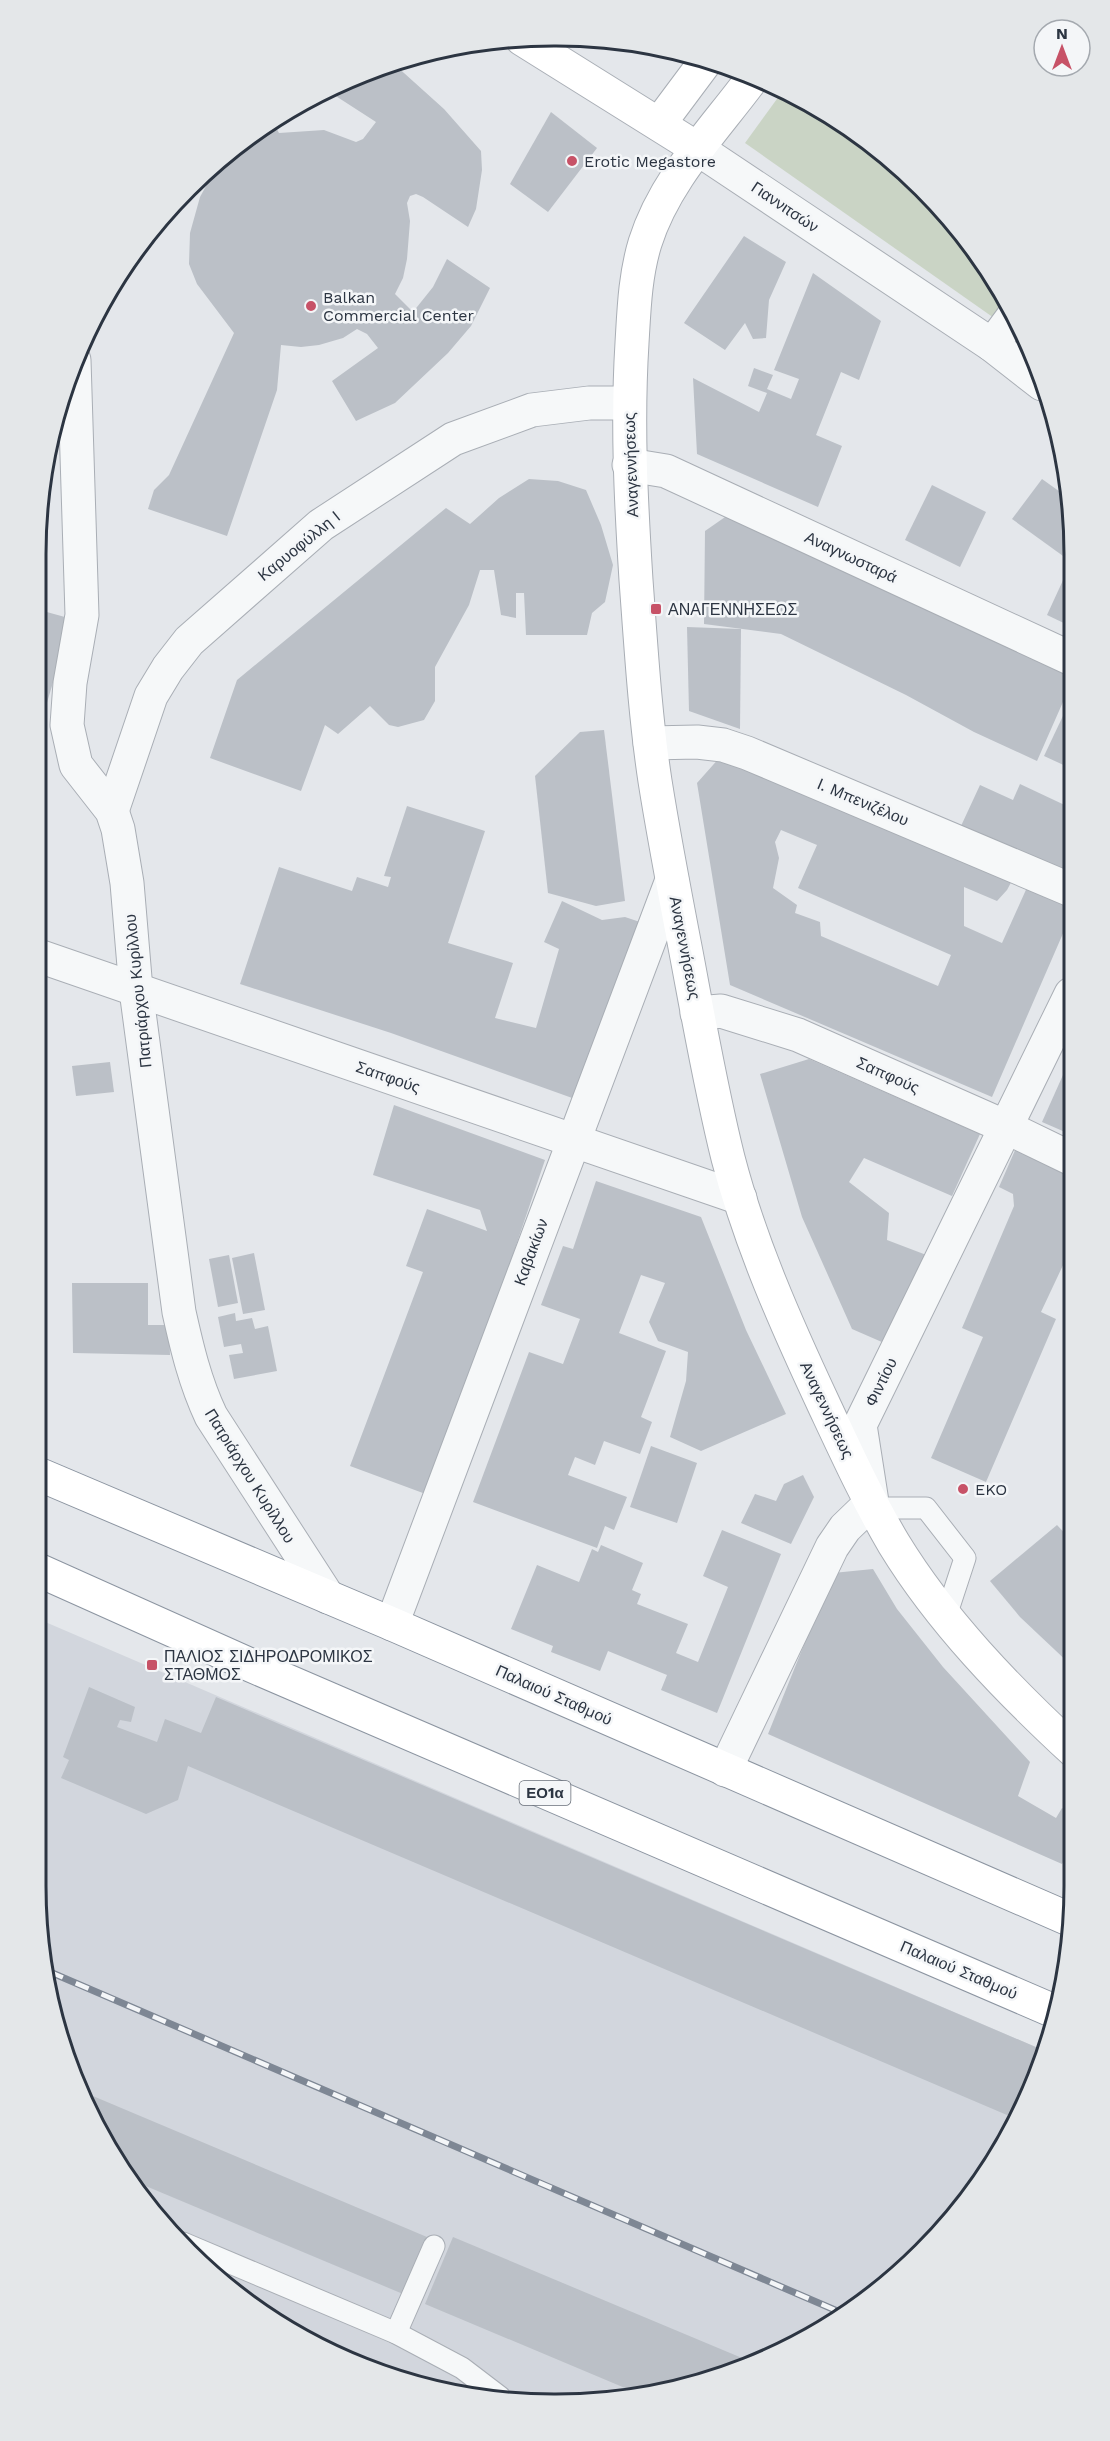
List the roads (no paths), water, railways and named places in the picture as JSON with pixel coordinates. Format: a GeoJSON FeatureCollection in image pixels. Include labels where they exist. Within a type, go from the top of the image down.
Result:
{"type":"FeatureCollection","features":[{"type":"Feature","properties":{"kind":"main road","name":"Γιαννιτσών"},"geometry":{"type":"LineString","coordinates":[[535,47],[698,150]]}},
{"type":"Feature","properties":{"kind":"main road"},"geometry":{"type":"LineString","coordinates":[[659,124],[701,68]]}},
{"type":"Feature","properties":{"kind":"main road","name":"Αναγεννήσεως"},"geometry":{"type":"LineString","coordinates":[[748,84],[664,197],[647,238],[639,262],[635,291],[628,403],[629,465],[650,743],[672,880],[697,1013],[722,1133],[740,1198],[768,1275],[807,1368],[873,1505],[895,1545],[946,1616],[1017,1695],[1064,1741]]}},
{"type":"Feature","properties":{"kind":"main road","name":"Παλαιού Σταθμού"},"geometry":{"type":"LineString","coordinates":[[46,1477],[392,1624],[1062,1916]]}},
{"type":"Feature","properties":{"kind":"main road","name":"Παλαιού Σταθμού"},"geometry":{"type":"LineString","coordinates":[[46,1573],[248,1664],[1048,2009]]}},
{"type":"Feature","properties":{"kind":"street","name":"Γιαννιτσών"},"geometry":{"type":"LineString","coordinates":[[698,150],[992,345],[1031,375]]}},
{"type":"Feature","properties":{"kind":"street"},"geometry":{"type":"LineString","coordinates":[[992,345],[1008,324]]}},
{"type":"Feature","properties":{"kind":"street","name":"Πατριάρχου Κυρίλλου"},"geometry":{"type":"LineString","coordinates":[[75,387],[82,615],[70,683],[67,725],[76,765],[112,811],[118,829],[127,883],[136,990],[177,1302],[188,1357],[198,1389],[224,1439],[328,1597]]}},
{"type":"Feature","properties":{"kind":"street","name":"Καρυοφύλλη Ι"},"geometry":{"type":"LineString","coordinates":[[112,811],[151,696],[168,669],[189,641],[321,525],[453,439],[532,410],[589,403],[628,403]]}},
{"type":"Feature","properties":{"kind":"street","name":"Αναγνωσταρά"},"geometry":{"type":"LineString","coordinates":[[629,465],[666,471],[1064,655]]}},
{"type":"Feature","properties":{"kind":"street","name":"Ι. Μπενιζέλου"},"geometry":{"type":"LineString","coordinates":[[650,743],[697,742],[723,745],[1064,887]]}},
{"type":"Feature","properties":{"kind":"street","name":"Καβακίων"},"geometry":{"type":"LineString","coordinates":[[392,1624],[672,880]]}},
{"type":"Feature","properties":{"kind":"street","name":"Σαπφούς"},"geometry":{"type":"LineString","coordinates":[[46,959],[740,1198]]}},
{"type":"Feature","properties":{"kind":"street","name":"Φιντίου"},"geometry":{"type":"LineString","coordinates":[[873,1505],[860,1425],[1064,1008]]}},
{"type":"Feature","properties":{"kind":"street","name":"Σαπφούς"},"geometry":{"type":"LineString","coordinates":[[697,1013],[721,1011],[798,1035],[1064,1155]]}},
{"type":"Feature","properties":{"kind":"street"},"geometry":{"type":"LineString","coordinates":[[725,1770],[832,1547],[845,1528],[873,1505]]}},
{"type":"Feature","properties":{"kind":"lane"},"geometry":{"type":"LineString","coordinates":[[873,1505],[926,1508],[965,1558],[946,1616]]}},
{"type":"Feature","properties":{"kind":"lane"},"geometry":{"type":"LineString","coordinates":[[396,2333],[434,2246]]}},
{"type":"Feature","properties":{"kind":"lane"},"geometry":{"type":"LineString","coordinates":[[200,2250],[396,2333],[462,2368],[492,2390]]}},
{"type":"Feature","properties":{"kind":"railway"},"geometry":{"type":"LineString","coordinates":[[54,1974],[836,2310]]}},
{"type":"Feature","properties":{"kind":"place","name":"Erotic Megastore"},"geometry":{"type":"Point","coordinates":[572,161]}},
{"type":"Feature","properties":{"kind":"place","name":"Balkan Commercial Center"},"geometry":{"type":"Point","coordinates":[311,306]}},
{"type":"Feature","properties":{"kind":"place","name":"ΑΝΑΓΕΝΝΗΣΕΩΣ"},"geometry":{"type":"Point","coordinates":[656,609]}},
{"type":"Feature","properties":{"kind":"place","name":"EKO"},"geometry":{"type":"Point","coordinates":[963,1489]}},
{"type":"Feature","properties":{"kind":"place","name":"ΠΑΛΙΟΣ ΣΙΔΗΡΟΔΡΟΜΙΚΟΣ ΣΤΑΘΜΟΣ"},"geometry":{"type":"Point","coordinates":[152,1665]}}]}
